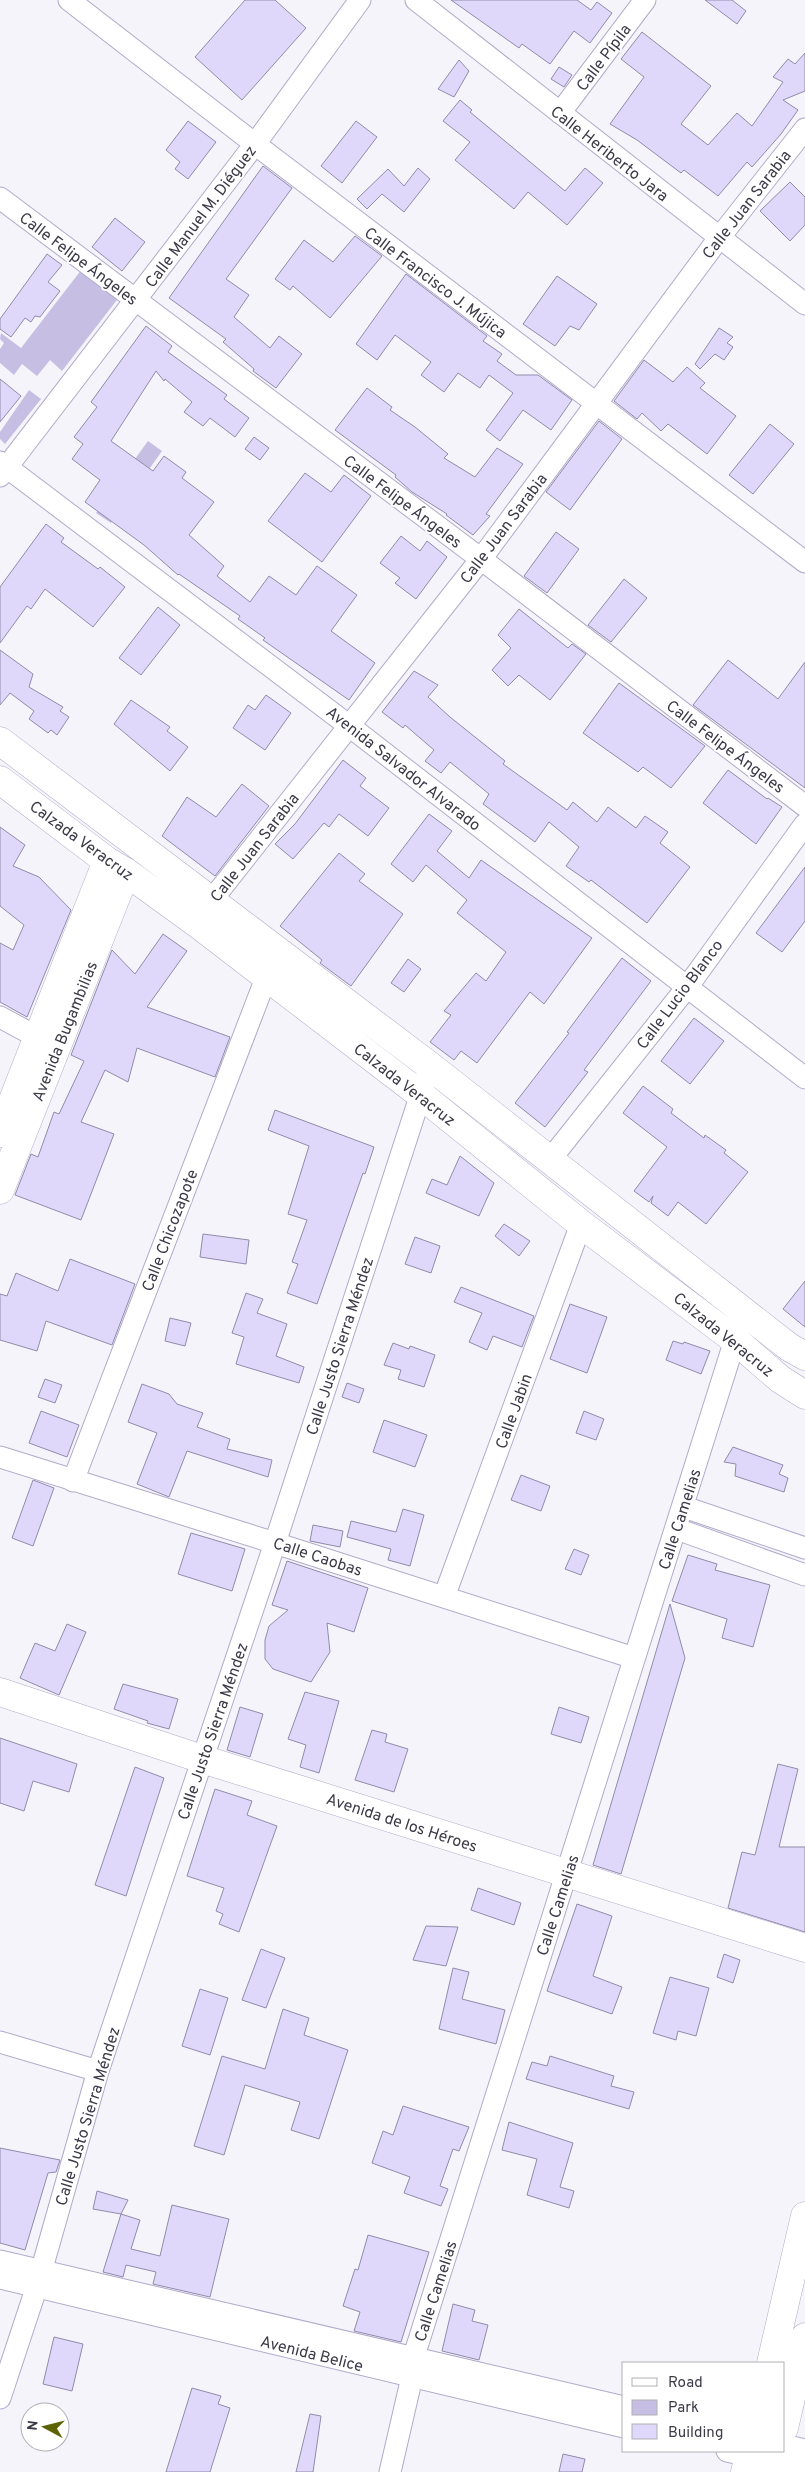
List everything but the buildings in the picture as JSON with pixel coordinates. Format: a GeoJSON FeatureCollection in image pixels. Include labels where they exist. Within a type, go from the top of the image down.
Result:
{"type":"FeatureCollection","features":[{"type":"Feature","properties":{"kind":"main road","name":"Calzada Veracruz"},"geometry":{"type":"LineString","coordinates":[[0,741],[205,913],[430,1066],[548,1161],[789,1347],[805,1356]]}},
{"type":"Feature","properties":{"kind":"main road","name":"Calzada Veracruz"},"geometry":{"type":"LineString","coordinates":[[0,780],[116,866],[205,913],[266,978],[421,1095],[581,1224],[735,1340],[780,1379],[805,1395]]}},
{"type":"Feature","properties":{"kind":"main road","name":"Avenida Bugambilias"},"geometry":{"type":"LineString","coordinates":[[0,1190],[48,1043],[116,866]]}},
{"type":"Feature","properties":{"kind":"main road","name":"Avenida Bugambilias"},"geometry":{"type":"LineString","coordinates":[[0,1133],[48,1043]]}},
{"type":"Feature","properties":{"kind":"main road","name":"Avenida de los Héroes"},"geometry":{"type":"LineString","coordinates":[[0,1692],[202,1759],[805,1948]]}},
{"type":"Feature","properties":{"kind":"main road"},"geometry":{"type":"LineString","coordinates":[[771,2362],[805,2216]]}},
{"type":"Feature","properties":{"kind":"main road"},"geometry":{"type":"LineString","coordinates":[[785,2424],[805,2337]]}},
{"type":"Feature","properties":{"kind":"street","name":"Calle Francisco J. Mújica"},"geometry":{"type":"LineString","coordinates":[[69,0],[255,144],[805,562]]}},
{"type":"Feature","properties":{"kind":"street","name":"Calle Manuel M. Diéguez"},"geometry":{"type":"LineString","coordinates":[[2,468],[135,301],[255,144],[360,0]]}},
{"type":"Feature","properties":{"kind":"street","name":"Calle Heriberto Jara"},"geometry":{"type":"LineString","coordinates":[[416,0],[805,304]]}},
{"type":"Feature","properties":{"kind":"street","name":"Calle Pípila"},"geometry":{"type":"LineString","coordinates":[[560,114],[646,0]]}},
{"type":"Feature","properties":{"kind":"street","name":"Calle Juan Sarabia"},"geometry":{"type":"LineString","coordinates":[[205,913],[348,725],[481,559],[719,238],[805,129]]}},
{"type":"Feature","properties":{"kind":"street","name":"Calle Felipe Ángeles"},"geometry":{"type":"LineString","coordinates":[[0,198],[481,559],[805,806]]}},
{"type":"Feature","properties":{"kind":"street","name":"Avenida Salvador Alvarado"},"geometry":{"type":"LineString","coordinates":[[2,468],[348,725],[805,1078]]}},
{"type":"Feature","properties":{"kind":"street","name":"Calle Lucio Blanco"},"geometry":{"type":"LineString","coordinates":[[548,1161],[688,986],[805,824]]}},
{"type":"Feature","properties":{"kind":"street","name":"Calle Chicozapote"},"geometry":{"type":"LineString","coordinates":[[73,1481],[266,978]]}},
{"type":"Feature","properties":{"kind":"street"},"geometry":{"type":"LineString","coordinates":[[0,1017],[48,1043]]}},
{"type":"Feature","properties":{"kind":"street","name":"Calle Justo Sierra Méndez"},"geometry":{"type":"LineString","coordinates":[[0,2398],[39,2279],[98,2071],[275,1542],[430,1066]]}},
{"type":"Feature","properties":{"kind":"street","name":"Calle Jabin"},"geometry":{"type":"LineString","coordinates":[[444,1597],[581,1224]]}},
{"type":"Feature","properties":{"kind":"street","name":"Calle Camelias"},"geometry":{"type":"LineString","coordinates":[[390,2472],[413,2368],[566,1874],[684,1507],[735,1340]]}},
{"type":"Feature","properties":{"kind":"street","name":"Calle Caobas"},"geometry":{"type":"LineString","coordinates":[[0,1457],[275,1542],[634,1658]]}},
{"type":"Feature","properties":{"kind":"street"},"geometry":{"type":"LineString","coordinates":[[684,1507],[805,1548]]}},
{"type":"Feature","properties":{"kind":"street"},"geometry":{"type":"LineString","coordinates":[[677,1528],[805,1574]]}},
{"type":"Feature","properties":{"kind":"street"},"geometry":{"type":"LineString","coordinates":[[0,2042],[98,2071]]}},
{"type":"Feature","properties":{"kind":"street","name":"Avenida Belice"},"geometry":{"type":"LineString","coordinates":[[0,2261],[39,2279],[413,2368],[622,2426]]}},
{"type":"Feature","properties":{"kind":"street","name":"Avenida Belice"},"geometry":{"type":"LineString","coordinates":[[0,2278],[39,2279]]}},
{"type":"Feature","properties":{"kind":"street","name":"Avenida Belice"},"geometry":{"type":"LineString","coordinates":[[413,2368],[622,2407]]}},
{"type":"Feature","properties":{"kind":"street"},"geometry":{"type":"LineString","coordinates":[[743,2457],[778,2457],[805,2450]]}},
{"type":"Feature","properties":{"kind":"street"},"geometry":{"type":"LineString","coordinates":[[778,2457],[805,2469]]}},
{"type":"Feature","properties":{"kind":"green space"},"geometry":{"type":"Polygon","coordinates":[[[82,269],[120,296],[62,371],[50,360],[37,376],[22,364],[14,375],[0,363],[0,349],[4,343],[0,339],[1,333],[21,348],[82,269]]]}},
{"type":"Feature","properties":{"kind":"green space"},"geometry":{"type":"Polygon","coordinates":[[[29,390],[41,399],[5,444],[0,439],[0,432],[29,390]]]}},
{"type":"Feature","properties":{"kind":"green space"},"geometry":{"type":"Polygon","coordinates":[[[148,441],[162,451],[111,523],[96,513],[148,441]]]}}]}
